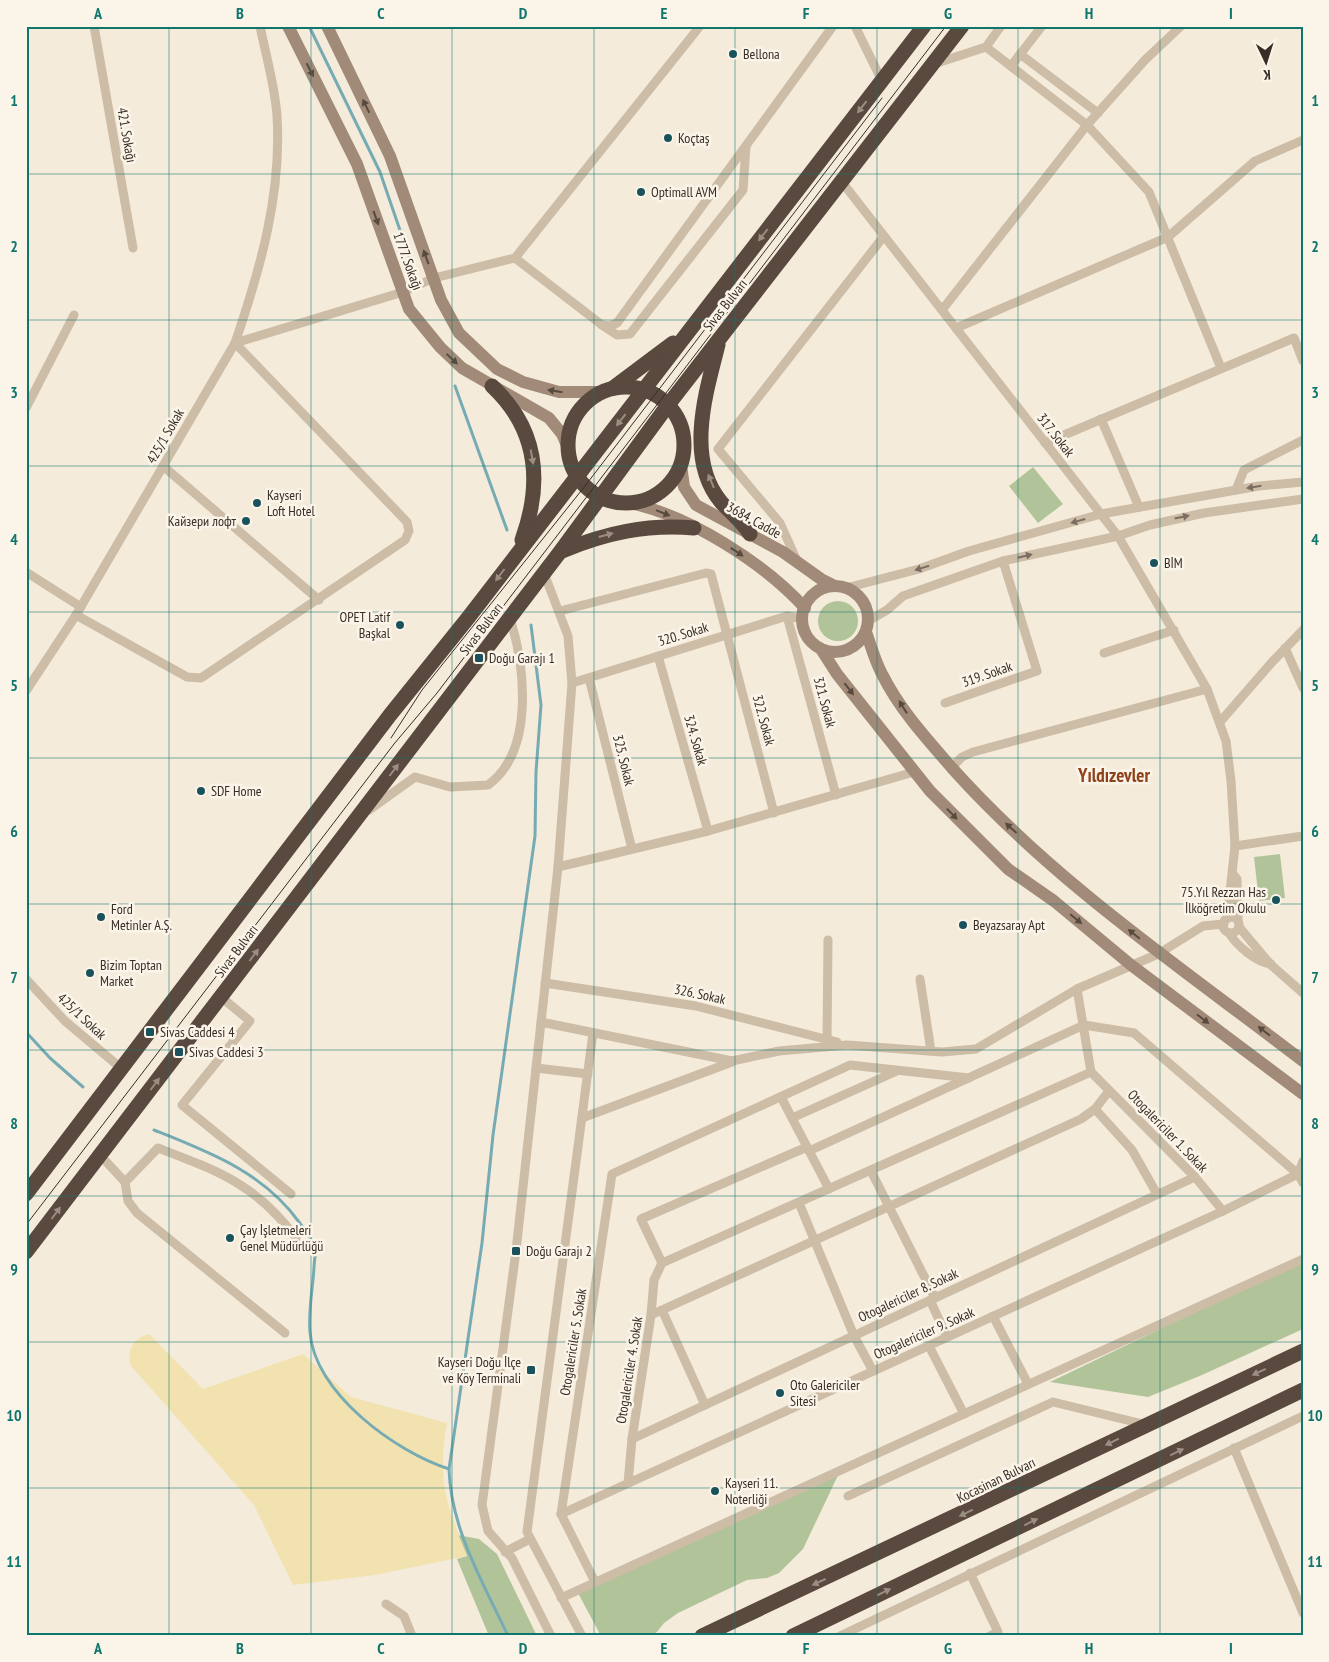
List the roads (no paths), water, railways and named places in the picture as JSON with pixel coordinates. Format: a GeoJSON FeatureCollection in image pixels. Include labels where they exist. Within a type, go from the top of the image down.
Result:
{"type":"FeatureCollection","features":[{"type":"Feature","properties":{"kind":"highway","name":"Sivas Bulvarı"},"geometry":{"type":"LineString","coordinates":[[26,1194],[390,715],[468,618],[924,26]]}},
{"type":"Feature","properties":{"kind":"highway","name":"Sivas Bulvarı"},"geometry":{"type":"LineString","coordinates":[[26,1252],[560,552],[668,404],[962,26]]}},
{"type":"Feature","properties":{"kind":"highway"},"geometry":{"type":"LineString","coordinates":[[608,390],[623,387],[644,390],[668,404],[677,417],[683,431],[684,451],[681,464],[673,479],[659,493],[640,501],[630,503],[600,497],[585,486],[572,468],[568,448],[570,428],[577,414],[586,403],[608,390],[690,330]]}},
{"type":"Feature","properties":{"kind":"highway"},"geometry":{"type":"LineString","coordinates":[[720,338],[703,407],[701,428],[704,461],[711,484],[721,502],[742,522],[750,534]]}},
{"type":"Feature","properties":{"kind":"highway"},"geometry":{"type":"LineString","coordinates":[[492,386],[516,414],[533,456],[535,476],[533,500],[519,550]]}},
{"type":"Feature","properties":{"kind":"highway"},"geometry":{"type":"LineString","coordinates":[[560,552],[589,540],[621,531],[656,527],[694,528]]}},
{"type":"Feature","properties":{"kind":"highway","name":"Kocasinan Bulvarı"},"geometry":{"type":"LineString","coordinates":[[702,1636],[1303,1351]]}},
{"type":"Feature","properties":{"kind":"highway"},"geometry":{"type":"LineString","coordinates":[[793,1636],[1303,1390]]}},
{"type":"Feature","properties":{"kind":"street","name":"421. Sokağı"},"geometry":{"type":"LineString","coordinates":[[94,26],[134,248]]}},
{"type":"Feature","properties":{"kind":"street","name":"425/1 Sokak"},"geometry":{"type":"LineString","coordinates":[[26,691],[78,611],[235,343],[259,270],[274,188],[277,115],[260,26]]}},
{"type":"Feature","properties":{"kind":"street","name":"1777. Sokağı"},"geometry":{"type":"LineString","coordinates":[[288,26],[357,164],[409,309],[440,347],[462,368],[549,418],[562,434],[568,448]]}},
{"type":"Feature","properties":{"kind":"street","name":"1777. Sokağı"},"geometry":{"type":"LineString","coordinates":[[328,26],[390,156],[452,323],[466,341],[497,369],[516,380],[544,389],[573,393],[608,390]]}},
{"type":"Feature","properties":{"kind":"street"},"geometry":{"type":"LineString","coordinates":[[26,572],[78,611],[187,677],[196,679],[205,676],[405,540],[409,527],[407,522],[235,343],[403,292],[434,278],[515,258],[700,26]]}},
{"type":"Feature","properties":{"kind":"street"},"geometry":{"type":"LineString","coordinates":[[602,325],[610,326],[617,323],[833,26]]}},
{"type":"Feature","properties":{"kind":"street"},"geometry":{"type":"LineString","coordinates":[[855,26],[882,81]]}},
{"type":"Feature","properties":{"kind":"street"},"geometry":{"type":"LineString","coordinates":[[934,64],[986,47],[1001,26]]}},
{"type":"Feature","properties":{"kind":"street"},"geometry":{"type":"LineString","coordinates":[[1010,66],[1042,26]]}},
{"type":"Feature","properties":{"kind":"street"},"geometry":{"type":"LineString","coordinates":[[942,310],[1086,125],[1145,60],[1181,26]]}},
{"type":"Feature","properties":{"kind":"street"},"geometry":{"type":"LineString","coordinates":[[986,47],[1086,125],[1149,192],[1221,368]]}},
{"type":"Feature","properties":{"kind":"street"},"geometry":{"type":"LineString","coordinates":[[1020,54],[1098,113]]}},
{"type":"Feature","properties":{"kind":"street"},"geometry":{"type":"LineString","coordinates":[[956,328],[1168,237],[1255,162],[1303,140]]}},
{"type":"Feature","properties":{"kind":"street"},"geometry":{"type":"LineString","coordinates":[[515,258],[617,336],[630,334],[743,190],[746,145]]}},
{"type":"Feature","properties":{"kind":"street","name":"317. Sokak"},"geometry":{"type":"LineString","coordinates":[[842,182],[1118,536],[1174,630],[1207,690],[1220,722],[1229,761],[1235,846],[1233,874]]}},
{"type":"Feature","properties":{"kind":"street"},"geometry":{"type":"LineString","coordinates":[[800,565],[780,523],[718,449],[884,236]]}},
{"type":"Feature","properties":{"kind":"street"},"geometry":{"type":"LineString","coordinates":[[28,403],[74,315]]}},
{"type":"Feature","properties":{"kind":"street"},"geometry":{"type":"LineString","coordinates":[[1045,443],[1294,338],[1303,361]]}},
{"type":"Feature","properties":{"kind":"street"},"geometry":{"type":"LineString","coordinates":[[1101,419],[1139,507]]}},
{"type":"Feature","properties":{"kind":"street"},"geometry":{"type":"LineString","coordinates":[[1236,490],[1244,470],[1303,440]]}},
{"type":"Feature","properties":{"kind":"street","name":"3684. Cadde"},"geometry":{"type":"LineString","coordinates":[[681,464],[684,487],[692,501],[841,587]]}},
{"type":"Feature","properties":{"kind":"street"},"geometry":{"type":"LineString","coordinates":[[163,466],[319,600]]}},
{"type":"Feature","properties":{"kind":"street"},"geometry":{"type":"LineString","coordinates":[[804,614],[814,594],[824,588],[841,587],[919,569],[969,551],[1101,514],[1236,490],[1303,482]]}},
{"type":"Feature","properties":{"kind":"street"},"geometry":{"type":"LineString","coordinates":[[821,649],[836,652],[852,648],[867,626],[903,596],[1003,561],[1118,536],[1150,525],[1204,513],[1303,499]]}},
{"type":"Feature","properties":{"kind":"street"},"geometry":{"type":"LineString","coordinates":[[630,503],[666,513],[694,528],[760,568],[790,593],[804,614],[806,634],[821,649],[837,674],[914,772],[953,816],[1008,869],[1054,900],[1131,965],[1303,1094]]}},
{"type":"Feature","properties":{"kind":"street","name":"319. Sokak"},"geometry":{"type":"LineString","coordinates":[[945,703],[1037,671],[1003,561]]}},
{"type":"Feature","properties":{"kind":"street"},"geometry":{"type":"LineString","coordinates":[[544,573],[560,611],[570,649],[572,683],[558,867],[516,1251],[482,1505],[483,1518],[488,1531],[512,1558],[551,1636]]}},
{"type":"Feature","properties":{"kind":"street","name":"322. Sokak"},"geometry":{"type":"LineString","coordinates":[[560,611],[709,573],[713,576],[774,812]]}},
{"type":"Feature","properties":{"kind":"street"},"geometry":{"type":"LineString","coordinates":[[841,587],[863,601],[867,610],[867,626],[882,674],[913,724],[1008,826],[1158,954],[1216,994],[1303,1061]]}},
{"type":"Feature","properties":{"kind":"street","name":"320. Sokak"},"geometry":{"type":"LineString","coordinates":[[572,683],[788,616],[804,614]]}},
{"type":"Feature","properties":{"kind":"street","name":"321. Sokak"},"geometry":{"type":"LineString","coordinates":[[788,616],[836,795]]}},
{"type":"Feature","properties":{"kind":"street"},"geometry":{"type":"LineString","coordinates":[[358,818],[415,777],[450,787],[488,785],[506,768],[514,747],[522,703],[521,661],[510,618]]}},
{"type":"Feature","properties":{"kind":"street"},"geometry":{"type":"LineString","coordinates":[[1104,654],[1174,630]]}},
{"type":"Feature","properties":{"kind":"street"},"geometry":{"type":"LineString","coordinates":[[1220,722],[1303,630]]}},
{"type":"Feature","properties":{"kind":"street"},"geometry":{"type":"LineString","coordinates":[[1285,648],[1303,688]]}},
{"type":"Feature","properties":{"kind":"street","name":"324. Sokak"},"geometry":{"type":"LineString","coordinates":[[658,656],[708,832]]}},
{"type":"Feature","properties":{"kind":"street","name":"325. Sokak"},"geometry":{"type":"LineString","coordinates":[[589,678],[632,849]]}},
{"type":"Feature","properties":{"kind":"street"},"geometry":{"type":"LineString","coordinates":[[952,767],[962,757],[974,752],[1207,690]]}},
{"type":"Feature","properties":{"kind":"street"},"geometry":{"type":"LineString","coordinates":[[558,867],[708,832],[914,772]]}},
{"type":"Feature","properties":{"kind":"street"},"geometry":{"type":"LineString","coordinates":[[1235,846],[1303,836]]}},
{"type":"Feature","properties":{"kind":"street"},"geometry":{"type":"LineString","coordinates":[[1233,874],[1230,880],[1224,930],[1243,948],[1264,963],[1271,964]]}},
{"type":"Feature","properties":{"kind":"street"},"geometry":{"type":"LineString","coordinates":[[1229,933],[1235,932],[1239,924],[1236,879],[1233,874]]}},
{"type":"Feature","properties":{"kind":"street"},"geometry":{"type":"LineString","coordinates":[[582,1118],[732,1061],[779,1051],[847,1045],[930,1052],[976,1049],[1077,989],[1158,954],[1203,926],[1233,918],[1271,964],[1302,990]]}},
{"type":"Feature","properties":{"kind":"street"},"geometry":{"type":"LineString","coordinates":[[827,1040],[828,940]]}},
{"type":"Feature","properties":{"kind":"street","name":"425/1 Sokak"},"geometry":{"type":"LineString","coordinates":[[26,979],[64,1021],[122,1069]]}},
{"type":"Feature","properties":{"kind":"street"},"geometry":{"type":"LineString","coordinates":[[920,979],[930,1052]]}},
{"type":"Feature","properties":{"kind":"street","name":"326. Sokak"},"geometry":{"type":"LineString","coordinates":[[545,984],[696,1006],[847,1045]]}},
{"type":"Feature","properties":{"kind":"street"},"geometry":{"type":"LineString","coordinates":[[1077,989],[1084,1025],[1091,1072],[662,1263],[641,1219],[808,1149],[1084,1025],[1134,1034],[1301,1178]]}},
{"type":"Feature","properties":{"kind":"street"},"geometry":{"type":"LineString","coordinates":[[221,997],[250,1021],[182,1105],[291,1194]]}},
{"type":"Feature","properties":{"kind":"street"},"geometry":{"type":"LineString","coordinates":[[541,1022],[732,1061]]}},
{"type":"Feature","properties":{"kind":"street"},"geometry":{"type":"LineString","coordinates":[[582,1636],[526,1532],[593,1033]]}},
{"type":"Feature","properties":{"kind":"street"},"geometry":{"type":"LineString","coordinates":[[828,1188],[781,1096],[850,1065],[969,1078]]}},
{"type":"Feature","properties":{"kind":"street"},"geometry":{"type":"LineString","coordinates":[[536,1068],[588,1074]]}},
{"type":"Feature","properties":{"kind":"street"},"geometry":{"type":"LineString","coordinates":[[792,1118],[898,1070]]}},
{"type":"Feature","properties":{"kind":"street","name":"Otogalericiler 1. Sokak"},"geometry":{"type":"LineString","coordinates":[[1091,1072],[1195,1176],[1223,1211]]}},
{"type":"Feature","properties":{"kind":"street"},"geometry":{"type":"LineString","coordinates":[[651,1315],[1081,1119],[1095,1109],[1109,1091]]}},
{"type":"Feature","properties":{"kind":"street","name":"Otogalericiler 5. Sokak"},"geometry":{"type":"LineString","coordinates":[[560,1514],[612,1174],[781,1096]]}},
{"type":"Feature","properties":{"kind":"street"},"geometry":{"type":"LineString","coordinates":[[1095,1109],[1132,1150],[1157,1194]]}},
{"type":"Feature","properties":{"kind":"street"},"geometry":{"type":"LineString","coordinates":[[125,1182],[158,1148],[221,1172],[237,1181],[266,1203],[296,1238]]}},
{"type":"Feature","properties":{"kind":"street"},"geometry":{"type":"LineString","coordinates":[[100,1155],[125,1182],[128,1201],[137,1213],[285,1333]]}},
{"type":"Feature","properties":{"kind":"street"},"geometry":{"type":"LineString","coordinates":[[1301,1178],[1303,1161]]}},
{"type":"Feature","properties":{"kind":"street"},"geometry":{"type":"LineString","coordinates":[[871,1171],[932,1299],[947,1337]]}},
{"type":"Feature","properties":{"kind":"street","name":"Otogalericiler 8. Sokak"},"geometry":{"type":"LineString","coordinates":[[632,1440],[1195,1176]]}},
{"type":"Feature","properties":{"kind":"street","name":"Otogalericiler 9. Sokak"},"geometry":{"type":"LineString","coordinates":[[560,1514],[1223,1211],[1301,1178]]}},
{"type":"Feature","properties":{"kind":"street"},"geometry":{"type":"LineString","coordinates":[[799,1203],[854,1336],[873,1371]]}},
{"type":"Feature","properties":{"kind":"street"},"geometry":{"type":"LineString","coordinates":[[561,1598],[1303,1259]]}},
{"type":"Feature","properties":{"kind":"street","name":"Otogalericiler 4. Sokak"},"geometry":{"type":"LineString","coordinates":[[628,1483],[654,1280],[662,1263]]}},
{"type":"Feature","properties":{"kind":"street"},"geometry":{"type":"LineString","coordinates":[[662,1310],[706,1405]]}},
{"type":"Feature","properties":{"kind":"street"},"geometry":{"type":"LineString","coordinates":[[993,1316],[1028,1384]]}},
{"type":"Feature","properties":{"kind":"street"},"geometry":{"type":"LineString","coordinates":[[929,1346],[964,1414]]}},
{"type":"Feature","properties":{"kind":"street"},"geometry":{"type":"LineString","coordinates":[[848,1496],[1053,1402],[1147,1425]]}},
{"type":"Feature","properties":{"kind":"street"},"geometry":{"type":"LineString","coordinates":[[840,1636],[1303,1416]]}},
{"type":"Feature","properties":{"kind":"street"},"geometry":{"type":"LineString","coordinates":[[1234,1448],[1303,1613]]}},
{"type":"Feature","properties":{"kind":"street"},"geometry":{"type":"LineString","coordinates":[[560,1514],[595,1582]]}},
{"type":"Feature","properties":{"kind":"street"},"geometry":{"type":"LineString","coordinates":[[505,1552],[530,1539]]}},
{"type":"Feature","properties":{"kind":"street"},"geometry":{"type":"LineString","coordinates":[[970,1573],[998,1632],[990,1636]]}},
{"type":"Feature","properties":{"kind":"street"},"geometry":{"type":"LineString","coordinates":[[386,1604],[404,1616],[412,1636]]}},
{"type":"Feature","properties":{"kind":"waterway"},"geometry":{"type":"LineString","coordinates":[[309,26],[380,172],[414,271]]}},
{"type":"Feature","properties":{"kind":"waterway"},"geometry":{"type":"LineString","coordinates":[[455,386],[507,530]]}},
{"type":"Feature","properties":{"kind":"waterway"},"geometry":{"type":"LineString","coordinates":[[508,1636],[479,1576],[462,1534],[451,1491],[449,1469],[482,1243],[493,1135],[535,836],[536,772],[541,705],[531,625]]}},
{"type":"Feature","properties":{"kind":"waterway"},"geometry":{"type":"LineString","coordinates":[[26,1032],[50,1058],[83,1087]]}},
{"type":"Feature","properties":{"kind":"waterway"},"geometry":{"type":"LineString","coordinates":[[154,1130],[234,1166],[252,1177],[285,1205],[306,1231],[315,1248],[310,1332],[315,1355],[326,1377],[342,1398],[361,1417],[383,1434],[405,1449],[449,1469]]}},
{"type":"Feature","properties":{"kind":"tram line"},"geometry":{"type":"LineString","coordinates":[[26,1225],[394,744],[437,693],[946,26]]}},
{"type":"Feature","properties":{"kind":"tram line"},"geometry":{"type":"LineString","coordinates":[[391,738],[422,690],[585,486],[882,98]]}},
{"type":"Feature","properties":{"kind":"place","name":"Bellona"},"geometry":{"type":"Point","coordinates":[733,54]}},
{"type":"Feature","properties":{"kind":"place","name":"Koçtaş"},"geometry":{"type":"Point","coordinates":[668,138]}},
{"type":"Feature","properties":{"kind":"place","name":"Optimall AVM"},"geometry":{"type":"Point","coordinates":[641,192]}},
{"type":"Feature","properties":{"kind":"place","name":"Kayseri Loft Hotel"},"geometry":{"type":"Point","coordinates":[257,503]}},
{"type":"Feature","properties":{"kind":"place","name":"Кайзери лофт"},"geometry":{"type":"Point","coordinates":[246,521]}},
{"type":"Feature","properties":{"kind":"place","name":"BİM"},"geometry":{"type":"Point","coordinates":[1154,563]}},
{"type":"Feature","properties":{"kind":"place","name":"OPET Latif Başkal"},"geometry":{"type":"Point","coordinates":[400,625]}},
{"type":"Feature","properties":{"kind":"place","name":"Doğu Garajı 1"},"geometry":{"type":"Point","coordinates":[479,658]}},
{"type":"Feature","properties":{"kind":"place","name":"SDF Home"},"geometry":{"type":"Point","coordinates":[201,791]}},
{"type":"Feature","properties":{"kind":"place","name":"75.Yıl Rezzan Has İlköğretim Okulu"},"geometry":{"type":"Point","coordinates":[1276,900]}},
{"type":"Feature","properties":{"kind":"place","name":"Ford Metinler A.Ş."},"geometry":{"type":"Point","coordinates":[101,917]}},
{"type":"Feature","properties":{"kind":"place","name":"Beyazsaray Apt"},"geometry":{"type":"Point","coordinates":[963,925]}},
{"type":"Feature","properties":{"kind":"place","name":"Bizim Toptan Market"},"geometry":{"type":"Point","coordinates":[90,973]}},
{"type":"Feature","properties":{"kind":"place","name":"Sivas Caddesi 4"},"geometry":{"type":"Point","coordinates":[150,1032]}},
{"type":"Feature","properties":{"kind":"place","name":"Sivas Caddesi 3"},"geometry":{"type":"Point","coordinates":[179,1052]}},
{"type":"Feature","properties":{"kind":"place","name":"Çay İşletmeleri Genel Müdürlüğü"},"geometry":{"type":"Point","coordinates":[230,1238]}},
{"type":"Feature","properties":{"kind":"place","name":"Doğu Garajı 2"},"geometry":{"type":"Point","coordinates":[516,1251]}},
{"type":"Feature","properties":{"kind":"place","name":"Kayseri Doğu İlçe ve Köy Terminali"},"geometry":{"type":"Point","coordinates":[531,1370]}},
{"type":"Feature","properties":{"kind":"place","name":"Oto Galericiler Sitesi"},"geometry":{"type":"Point","coordinates":[780,1393]}},
{"type":"Feature","properties":{"kind":"place","name":"Kayseri 11. Noterliği"},"geometry":{"type":"Point","coordinates":[715,1491]}},
{"type":"Feature","properties":{"kind":"district","name":"Yıldızevler"},"geometry":{"type":"Point","coordinates":[1114,775]}}]}
